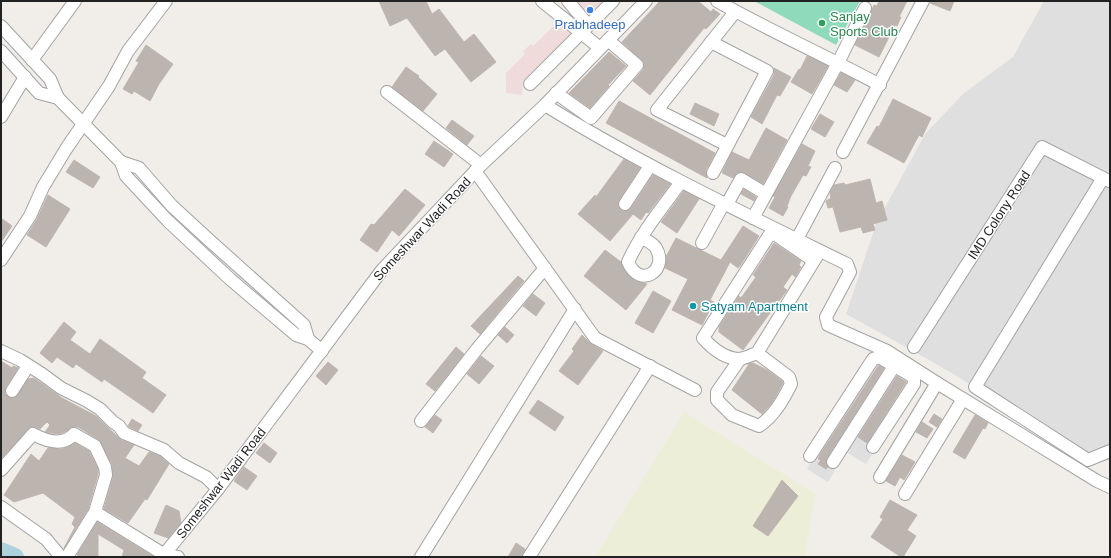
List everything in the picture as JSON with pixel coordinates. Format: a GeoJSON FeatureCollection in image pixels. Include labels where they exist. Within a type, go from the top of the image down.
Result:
{"type":"FeatureCollection","features":[{"type":"Feature","properties":{"kind":"street"},"geometry":{"type":"LineString","coordinates":[[32,60],[75,1]]}},
{"type":"Feature","properties":{"kind":"street"},"geometry":{"type":"LineString","coordinates":[[1,260],[30,216],[43,187],[83,123],[109,86],[128,51],[166,1]]}},
{"type":"Feature","properties":{"kind":"street"},"geometry":{"type":"LineString","coordinates":[[542,1],[637,65],[591,118],[556,93]]}},
{"type":"Feature","properties":{"kind":"street"},"geometry":{"type":"LineString","coordinates":[[568,1],[585,29]]}},
{"type":"Feature","properties":{"kind":"street"},"geometry":{"type":"LineString","coordinates":[[530,84],[613,1]]}},
{"type":"Feature","properties":{"kind":"street","name":"Someshwar Wadi Road"},"geometry":{"type":"LineString","coordinates":[[163,556],[218,489],[382,270],[478,168],[545,104],[646,1]]}},
{"type":"Feature","properties":{"kind":"street"},"geometry":{"type":"LineString","coordinates":[[716,1],[880,85]]}},
{"type":"Feature","properties":{"kind":"street"},"geometry":{"type":"LineString","coordinates":[[843,152],[880,85],[923,1]]}},
{"type":"Feature","properties":{"kind":"street"},"geometry":{"type":"LineString","coordinates":[[753,218],[838,63],[865,8]]}},
{"type":"Feature","properties":{"kind":"street"},"geometry":{"type":"LineString","coordinates":[[727,145],[657,110],[735,12]]}},
{"type":"Feature","properties":{"kind":"street"},"geometry":{"type":"LineString","coordinates":[[1,26],[50,79],[58,98],[121,162],[126,176],[168,221],[230,279],[284,325],[296,335],[308,339],[322,351]]}},
{"type":"Feature","properties":{"kind":"street"},"geometry":{"type":"LineString","coordinates":[[711,42],[767,71],[713,173]]}},
{"type":"Feature","properties":{"kind":"street"},"geometry":{"type":"LineString","coordinates":[[1,50],[39,93],[58,98]]}},
{"type":"Feature","properties":{"kind":"street"},"geometry":{"type":"LineString","coordinates":[[1,116],[25,77]]}},
{"type":"Feature","properties":{"kind":"street"},"geometry":{"type":"LineString","coordinates":[[387,92],[478,168],[545,268],[595,338],[695,390]]}},
{"type":"Feature","properties":{"kind":"street"},"geometry":{"type":"LineString","coordinates":[[545,104],[592,134],[650,166],[847,264],[850,272],[826,317],[827,324],[887,351],[912,376],[914,380],[914,384],[873,447]]}},
{"type":"Feature","properties":{"kind":"street","name":"IMD Colony Road"},"geometry":{"type":"LineString","coordinates":[[914,347],[1042,146],[1107,180]]}},
{"type":"Feature","properties":{"kind":"street"},"geometry":{"type":"LineString","coordinates":[[625,204],[650,166]]}},
{"type":"Feature","properties":{"kind":"street"},"geometry":{"type":"LineString","coordinates":[[797,239],[836,168]]}},
{"type":"Feature","properties":{"kind":"street"},"geometry":{"type":"LineString","coordinates":[[702,243],[741,179],[766,194]]}},
{"type":"Feature","properties":{"kind":"street"},"geometry":{"type":"LineString","coordinates":[[1107,180],[975,387],[1088,460],[1110,451]]}},
{"type":"Feature","properties":{"kind":"street"},"geometry":{"type":"LineString","coordinates":[[641,237],[681,182]]}},
{"type":"Feature","properties":{"kind":"street"},"geometry":{"type":"LineString","coordinates":[[814,262],[776,234],[770,234],[703,338],[710,346],[730,357],[740,359],[757,353],[814,262],[820,251]]}},
{"type":"Feature","properties":{"kind":"street"},"geometry":{"type":"LineString","coordinates":[[421,421],[545,268]]}},
{"type":"Feature","properties":{"kind":"street"},"geometry":{"type":"LineString","coordinates":[[421,557],[575,309]]}},
{"type":"Feature","properties":{"kind":"street"},"geometry":{"type":"LineString","coordinates":[[1,351],[20,360],[61,388],[100,409],[119,426],[124,433],[164,450],[179,463],[206,477],[218,489]]}},
{"type":"Feature","properties":{"kind":"street"},"geometry":{"type":"LineString","coordinates":[[740,359],[717,392],[717,400],[732,415],[759,426],[768,420],[785,396],[791,384],[789,377],[757,353]]}},
{"type":"Feature","properties":{"kind":"street"},"geometry":{"type":"LineString","coordinates":[[810,456],[873,360],[879,357],[897,362],[937,383],[1097,482],[1110,487]]}},
{"type":"Feature","properties":{"kind":"street"},"geometry":{"type":"LineString","coordinates":[[833,462],[897,362]]}},
{"type":"Feature","properties":{"kind":"street"},"geometry":{"type":"LineString","coordinates":[[12,391],[28,366]]}},
{"type":"Feature","properties":{"kind":"street"},"geometry":{"type":"LineString","coordinates":[[529,557],[650,366]]}},
{"type":"Feature","properties":{"kind":"street"},"geometry":{"type":"LineString","coordinates":[[880,477],[937,383]]}},
{"type":"Feature","properties":{"kind":"street"},"geometry":{"type":"LineString","coordinates":[[905,494],[963,399]]}},
{"type":"Feature","properties":{"kind":"street"},"geometry":{"type":"LineString","coordinates":[[1,470],[33,434],[45,440],[54,442],[70,439],[74,434],[95,446],[105,467],[106,475],[95,512],[67,557]]}},
{"type":"Feature","properties":{"kind":"street"},"geometry":{"type":"LineString","coordinates":[[1,507],[46,539],[61,557]]}},
{"type":"Feature","properties":{"kind":"street"},"geometry":{"type":"LineString","coordinates":[[95,512],[163,556],[178,557]]}},
{"type":"Feature","properties":{"kind":"shaded area"},"geometry":{"type":"Polygon","coordinates":[[[579,1],[604,1],[523,81],[522,95],[506,93],[506,73],[525,54],[523,51],[531,44],[533,46],[579,1]]]}},
{"type":"Feature","properties":{"kind":"shaded area"},"geometry":{"type":"Polygon","coordinates":[[[1044,1],[1110,1],[1110,461],[1095,458],[931,361],[846,314],[876,224],[925,134],[964,93],[1013,57],[1044,1]]]}},
{"type":"Feature","properties":{"kind":"shaded area"},"geometry":{"type":"Polygon","coordinates":[[[880,352],[923,375],[866,464],[846,452],[828,482],[807,469],[880,352]]]}},
{"type":"Feature","properties":{"kind":"green space","name":"Sanjay Sports Club"},"geometry":{"type":"Polygon","coordinates":[[[754,1],[860,1],[836,45],[754,1]]]}},
{"type":"Feature","properties":{"kind":"green space"},"geometry":{"type":"Polygon","coordinates":[[[684,412],[815,494],[805,554],[810,557],[595,557],[684,412]]]}},
{"type":"Feature","properties":{"kind":"building"},"geometry":{"type":"Polygon","coordinates":[[[379,1],[426,1],[432,14],[439,9],[464,42],[474,34],[496,62],[471,82],[445,49],[435,56],[407,18],[390,26],[379,1]]]}},
{"type":"Feature","properties":{"kind":"building"},"geometry":{"type":"Polygon","coordinates":[[[660,1],[698,1],[711,12],[713,9],[720,14],[706,29],[704,28],[650,95],[633,81],[643,70],[644,62],[622,42],[660,1]]]}},
{"type":"Feature","properties":{"kind":"building"},"geometry":{"type":"Polygon","coordinates":[[[879,1],[907,1],[899,17],[901,17],[897,26],[895,25],[879,57],[855,45],[874,5],[877,6],[879,1]]]}},
{"type":"Feature","properties":{"kind":"building"},"geometry":{"type":"Polygon","coordinates":[[[930,1],[954,1],[950,11],[930,3],[930,1]]]}},
{"type":"Feature","properties":{"kind":"building"},"geometry":{"type":"Polygon","coordinates":[[[146,45],[173,64],[159,84],[150,101],[134,91],[132,94],[123,89],[139,62],[136,61],[146,45]]]}},
{"type":"Feature","properties":{"kind":"building"},"geometry":{"type":"Polygon","coordinates":[[[609,52],[626,66],[608,85],[609,86],[590,108],[569,93],[609,52]]]}},
{"type":"Feature","properties":{"kind":"building"},"geometry":{"type":"Polygon","coordinates":[[[807,56],[828,66],[812,94],[791,82],[799,69],[800,70],[807,56]]]}},
{"type":"Feature","properties":{"kind":"building"},"geometry":{"type":"Polygon","coordinates":[[[406,67],[419,76],[418,77],[437,94],[423,111],[392,87],[406,67]]]}},
{"type":"Feature","properties":{"kind":"building"},"geometry":{"type":"Polygon","coordinates":[[[774,68],[791,77],[780,96],[777,95],[762,124],[751,117],[774,75],[774,68]]]}},
{"type":"Feature","properties":{"kind":"building"},"geometry":{"type":"Polygon","coordinates":[[[841,73],[855,80],[847,92],[834,85],[841,73]]]}},
{"type":"Feature","properties":{"kind":"building"},"geometry":{"type":"Polygon","coordinates":[[[893,99],[931,118],[922,137],[919,135],[904,163],[867,143],[877,126],[879,127],[893,99]]]}},
{"type":"Feature","properties":{"kind":"building"},"geometry":{"type":"Polygon","coordinates":[[[619,101],[715,153],[706,170],[707,178],[606,123],[619,101]]]}},
{"type":"Feature","properties":{"kind":"building"},"geometry":{"type":"Polygon","coordinates":[[[695,103],[719,114],[714,126],[690,114],[695,103]]]}},
{"type":"Feature","properties":{"kind":"building"},"geometry":{"type":"Polygon","coordinates":[[[820,114],[834,122],[825,137],[811,129],[820,114]]]}},
{"type":"Feature","properties":{"kind":"building"},"geometry":{"type":"Polygon","coordinates":[[[452,120],[474,136],[467,145],[446,128],[452,120]]]}},
{"type":"Feature","properties":{"kind":"building"},"geometry":{"type":"Polygon","coordinates":[[[766,128],[787,140],[763,184],[741,172],[737,173],[733,178],[722,173],[732,152],[749,160],[766,128]]]}},
{"type":"Feature","properties":{"kind":"building"},"geometry":{"type":"Polygon","coordinates":[[[434,141],[453,154],[444,167],[425,154],[434,141]]]}},
{"type":"Feature","properties":{"kind":"building"},"geometry":{"type":"Polygon","coordinates":[[[802,144],[815,151],[808,166],[811,167],[806,176],[803,175],[791,196],[787,206],[788,207],[783,216],[769,208],[775,197],[773,196],[802,144]]]}},
{"type":"Feature","properties":{"kind":"building"},"geometry":{"type":"Polygon","coordinates":[[[624,159],[640,168],[619,200],[618,207],[621,210],[625,211],[631,208],[653,175],[670,184],[641,220],[633,214],[610,241],[578,214],[595,195],[596,197],[624,159]]]}},
{"type":"Feature","properties":{"kind":"building"},"geometry":{"type":"Polygon","coordinates":[[[74,160],[100,177],[93,188],[66,172],[74,160]]]}},
{"type":"Feature","properties":{"kind":"building"},"geometry":{"type":"Polygon","coordinates":[[[870,179],[876,203],[882,201],[887,220],[873,224],[875,230],[863,233],[861,227],[840,232],[833,207],[828,208],[826,201],[831,198],[830,193],[834,185],[844,183],[845,185],[870,179]]]}},
{"type":"Feature","properties":{"kind":"building"},"geometry":{"type":"Polygon","coordinates":[[[405,189],[425,205],[399,236],[392,230],[377,252],[360,240],[371,224],[374,225],[405,189]]]}},
{"type":"Feature","properties":{"kind":"building"},"geometry":{"type":"Polygon","coordinates":[[[744,189],[756,197],[754,201],[741,194],[744,189]]]}},
{"type":"Feature","properties":{"kind":"building"},"geometry":{"type":"Polygon","coordinates":[[[684,191],[699,199],[677,233],[661,222],[684,191]]]}},
{"type":"Feature","properties":{"kind":"building"},"geometry":{"type":"Polygon","coordinates":[[[48,195],[70,209],[46,247],[27,235],[37,219],[48,195]]]}},
{"type":"Feature","properties":{"kind":"building"},"geometry":{"type":"Polygon","coordinates":[[[1,218],[12,226],[1,242],[1,218]]]}},
{"type":"Feature","properties":{"kind":"building"},"geometry":{"type":"Polygon","coordinates":[[[743,226],[759,236],[738,268],[730,262],[710,300],[714,302],[702,325],[672,310],[688,279],[665,268],[666,257],[676,238],[721,260],[743,226]]]}},
{"type":"Feature","properties":{"kind":"building"},"geometry":{"type":"Polygon","coordinates":[[[774,243],[801,261],[799,265],[801,267],[795,277],[792,274],[783,287],[787,290],[743,350],[719,332],[719,327],[739,296],[741,298],[756,277],[753,275],[774,243]]]}},
{"type":"Feature","properties":{"kind":"building"},"geometry":{"type":"Polygon","coordinates":[[[605,250],[621,262],[629,276],[635,281],[647,284],[626,310],[584,276],[605,250]]]}},
{"type":"Feature","properties":{"kind":"building"},"geometry":{"type":"Polygon","coordinates":[[[518,276],[524,281],[480,334],[471,326],[518,276]]]}},
{"type":"Feature","properties":{"kind":"building"},"geometry":{"type":"Polygon","coordinates":[[[653,291],[671,301],[653,333],[635,323],[653,291]]]}},
{"type":"Feature","properties":{"kind":"building"},"geometry":{"type":"Polygon","coordinates":[[[533,294],[545,303],[536,316],[523,306],[533,294]]]}},
{"type":"Feature","properties":{"kind":"building"},"geometry":{"type":"Polygon","coordinates":[[[64,322],[76,332],[70,340],[90,354],[100,339],[146,372],[142,378],[166,395],[153,413],[104,379],[102,382],[76,364],[73,368],[57,357],[52,363],[40,353],[64,322]]]}},
{"type":"Feature","properties":{"kind":"building"},"geometry":{"type":"Polygon","coordinates":[[[505,327],[514,335],[507,343],[498,335],[505,327]]]}},
{"type":"Feature","properties":{"kind":"building"},"geometry":{"type":"Polygon","coordinates":[[[582,335],[591,344],[603,351],[578,385],[559,371],[574,351],[572,349],[582,335]]]}},
{"type":"Feature","properties":{"kind":"building"},"geometry":{"type":"Polygon","coordinates":[[[456,347],[464,354],[435,391],[426,384],[456,347]]]}},
{"type":"Feature","properties":{"kind":"building"},"geometry":{"type":"Polygon","coordinates":[[[481,356],[494,366],[479,384],[467,374],[481,356]]]}},
{"type":"Feature","properties":{"kind":"building"},"geometry":{"type":"Polygon","coordinates":[[[1,361],[12,368],[13,366],[18,368],[6,387],[5,394],[8,397],[16,397],[28,379],[34,378],[62,398],[96,416],[121,440],[134,445],[125,458],[139,466],[149,452],[160,456],[169,464],[147,500],[145,499],[128,523],[104,509],[113,477],[112,464],[99,440],[78,427],[73,427],[59,434],[45,432],[50,425],[47,422],[40,429],[30,427],[3,457],[1,455],[1,361]]]}},
{"type":"Feature","properties":{"kind":"building"},"geometry":{"type":"Polygon","coordinates":[[[328,362],[338,370],[326,385],[316,376],[328,362]]]}},
{"type":"Feature","properties":{"kind":"building"},"geometry":{"type":"Polygon","coordinates":[[[753,363],[767,370],[783,383],[772,403],[762,414],[732,390],[749,364],[753,363]]]}},
{"type":"Feature","properties":{"kind":"building"},"geometry":{"type":"Polygon","coordinates":[[[879,365],[884,368],[827,458],[826,462],[828,467],[826,469],[818,464],[821,460],[818,459],[821,453],[879,365]]]}},
{"type":"Feature","properties":{"kind":"building"},"geometry":{"type":"Polygon","coordinates":[[[897,376],[906,382],[867,443],[858,437],[897,376]]]}},
{"type":"Feature","properties":{"kind":"building"},"geometry":{"type":"Polygon","coordinates":[[[538,400],[564,417],[555,431],[529,413],[538,400]]]}},
{"type":"Feature","properties":{"kind":"building"},"geometry":{"type":"Polygon","coordinates":[[[934,414],[942,419],[937,427],[929,422],[934,414]]]}},
{"type":"Feature","properties":{"kind":"building"},"geometry":{"type":"Polygon","coordinates":[[[435,415],[442,420],[433,433],[425,427],[435,415]]]}},
{"type":"Feature","properties":{"kind":"building"},"geometry":{"type":"Polygon","coordinates":[[[975,415],[988,423],[985,429],[983,428],[965,459],[953,452],[975,415]]]}},
{"type":"Feature","properties":{"kind":"building"},"geometry":{"type":"Polygon","coordinates":[[[132,419],[142,425],[138,431],[128,426],[132,419]]]}},
{"type":"Feature","properties":{"kind":"building"},"geometry":{"type":"Polygon","coordinates":[[[922,422],[933,429],[927,438],[916,432],[922,422]]]}},
{"type":"Feature","properties":{"kind":"building"},"geometry":{"type":"Polygon","coordinates":[[[75,443],[89,451],[98,469],[98,474],[88,509],[64,548],[75,527],[72,524],[75,517],[43,493],[14,502],[4,495],[31,454],[39,461],[48,448],[61,449],[75,443]]]}},
{"type":"Feature","properties":{"kind":"building"},"geometry":{"type":"Polygon","coordinates":[[[264,443],[277,453],[270,463],[256,453],[264,443]]]}},
{"type":"Feature","properties":{"kind":"building"},"geometry":{"type":"Polygon","coordinates":[[[902,455],[915,462],[904,480],[900,477],[895,486],[886,481],[902,455]]]}},
{"type":"Feature","properties":{"kind":"building"},"geometry":{"type":"Polygon","coordinates":[[[244,467],[257,476],[247,490],[234,481],[244,467]]]}},
{"type":"Feature","properties":{"kind":"building"},"geometry":{"type":"Polygon","coordinates":[[[782,480],[798,496],[768,536],[753,526],[782,480]]]}},
{"type":"Feature","properties":{"kind":"building"},"geometry":{"type":"Polygon","coordinates":[[[890,500],[917,515],[907,530],[916,536],[903,557],[871,537],[883,519],[880,517],[890,500]]]}},
{"type":"Feature","properties":{"kind":"building"},"geometry":{"type":"Polygon","coordinates":[[[166,505],[179,511],[181,523],[168,538],[154,533],[166,505]]]}},
{"type":"Feature","properties":{"kind":"building"},"geometry":{"type":"Polygon","coordinates":[[[97,522],[154,557],[122,557],[124,550],[98,534],[98,557],[81,557],[77,555],[97,522]]]}},
{"type":"Feature","properties":{"kind":"building"},"geometry":{"type":"Polygon","coordinates":[[[516,543],[525,549],[522,557],[508,557],[516,543]]]}},
{"type":"Feature","properties":{"kind":"waterway"},"geometry":{"type":"LineString","coordinates":[[1,551],[15,557]]}},
{"type":"Feature","properties":{"kind":"place","name":"Prabhadeep"},"geometry":{"type":"Point","coordinates":[590,10]}},
{"type":"Feature","properties":{"kind":"place","name":"Sanjay Sports Club"},"geometry":{"type":"Point","coordinates":[822,23]}},
{"type":"Feature","properties":{"kind":"place","name":"Satyam Apartment"},"geometry":{"type":"Point","coordinates":[693,306]}}]}
